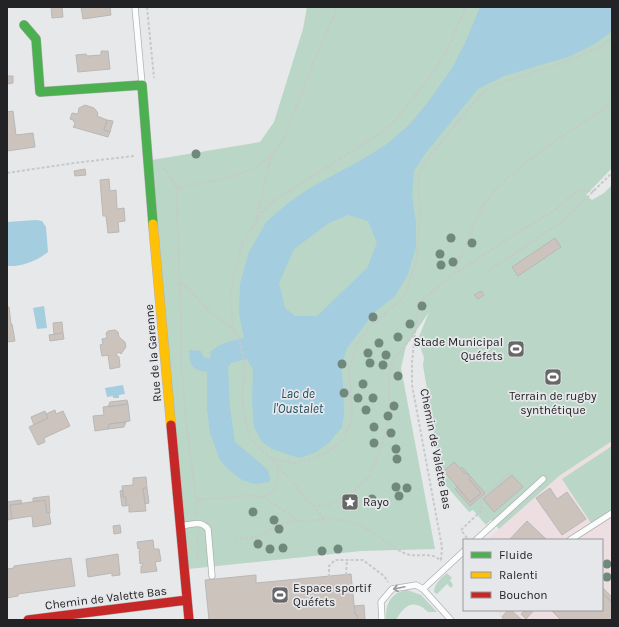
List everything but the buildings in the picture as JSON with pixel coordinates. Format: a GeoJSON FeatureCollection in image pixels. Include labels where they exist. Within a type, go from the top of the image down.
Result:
{"type":"FeatureCollection","features":[{"type":"Feature","properties":{"kind":"street"},"geometry":{"type":"LineString","coordinates":[[24,25],[36,39],[40,92],[142,85]]}},
{"type":"Feature","properties":{"kind":"street","name":"Rue de la Garenne"},"geometry":{"type":"LineString","coordinates":[[142,85],[189,620]]}},
{"type":"Feature","properties":{"kind":"street","name":"Chemin de Valette Bas"},"geometry":{"type":"LineString","coordinates":[[28,620],[187,600]]}},
{"type":"Feature","properties":{"kind":"lane"},"geometry":{"type":"LineString","coordinates":[[135,7],[142,85]]}},
{"type":"Feature","properties":{"kind":"lane"},"geometry":{"type":"LineString","coordinates":[[477,539],[543,479]]}},
{"type":"Feature","properties":{"kind":"lane"},"geometry":{"type":"LineString","coordinates":[[572,539],[612,513]]}},
{"type":"Feature","properties":{"kind":"lane"},"geometry":{"type":"LineString","coordinates":[[180,526],[198,523],[204,524],[208,529],[212,576]]}},
{"type":"Feature","properties":{"kind":"lane"},"geometry":{"type":"LineString","coordinates":[[423,589],[463,552]]}},
{"type":"Feature","properties":{"kind":"lane"},"geometry":{"type":"LineString","coordinates":[[382,620],[381,602],[392,589],[416,586],[423,589],[451,620]]}},
{"type":"Feature","properties":{"kind":"path"},"geometry":{"type":"LineString","coordinates":[[198,562],[198,523],[186,422],[181,359],[177,187],[227,177],[247,171],[260,164],[279,146],[337,7]]}},
{"type":"Feature","properties":{"kind":"path"},"geometry":{"type":"LineString","coordinates":[[234,330],[230,298],[235,271],[243,240],[264,210],[273,201],[381,132],[402,112],[444,56],[466,7]]}},
{"type":"Feature","properties":{"kind":"path"},"geometry":{"type":"LineString","coordinates":[[272,459],[287,462],[302,462],[328,452],[344,440],[352,416],[349,370],[357,344],[368,329],[400,301],[405,294],[417,258],[420,209],[418,189],[420,173],[427,159],[481,94],[494,85],[577,57],[612,40]]}},
{"type":"Feature","properties":{"kind":"path"},"geometry":{"type":"LineString","coordinates":[[454,274],[478,216],[485,204],[501,185],[570,130],[612,102]]}},
{"type":"Feature","properties":{"kind":"path"},"geometry":{"type":"LineString","coordinates":[[7,173],[74,163],[147,155]]}},
{"type":"Feature","properties":{"kind":"path"},"geometry":{"type":"LineString","coordinates":[[257,221],[271,155]]}},
{"type":"Feature","properties":{"kind":"path"},"geometry":{"type":"LineString","coordinates":[[487,272],[563,221],[612,173]]}},
{"type":"Feature","properties":{"kind":"path","name":"Chemin de Valette Bas"},"geometry":{"type":"LineString","coordinates":[[326,520],[350,521],[366,529],[404,553],[416,556],[431,555],[437,557],[441,562],[442,547],[412,385],[412,362],[419,303],[454,274],[555,210],[578,190],[594,191]]}},
{"type":"Feature","properties":{"kind":"path"},"geometry":{"type":"LineString","coordinates":[[180,284],[234,330],[239,338],[244,360],[242,395],[245,420],[250,437],[258,447],[272,459],[326,520]]}},
{"type":"Feature","properties":{"kind":"path"},"geometry":{"type":"LineString","coordinates":[[313,506],[328,505],[334,502],[352,492],[368,477],[375,464],[386,431],[389,406],[389,374],[392,362],[415,333]]}},
{"type":"Feature","properties":{"kind":"path"},"geometry":{"type":"LineString","coordinates":[[261,497],[272,492],[276,488],[278,474],[277,465]]}},
{"type":"Feature","properties":{"kind":"path"},"geometry":{"type":"LineString","coordinates":[[469,539],[461,530],[482,510],[480,500],[510,472]]}},
{"type":"Feature","properties":{"kind":"path"},"geometry":{"type":"LineString","coordinates":[[196,500],[252,495],[267,499],[298,521]]}},
{"type":"Feature","properties":{"kind":"path"},"geometry":{"type":"LineString","coordinates":[[235,539],[260,536],[275,526],[298,521],[326,520]]}},
{"type":"Feature","properties":{"kind":"path"},"geometry":{"type":"LineString","coordinates":[[346,575],[347,559]]}},
{"type":"Feature","properties":{"kind":"path"},"geometry":{"type":"LineString","coordinates":[[329,577],[329,566],[335,560],[363,560],[384,576],[389,583]]}},
{"type":"Feature","properties":{"kind":"shaded area"},"geometry":{"type":"Polygon","coordinates":[[[612,441],[612,602],[603,594],[603,539],[488,539],[559,476],[612,441]]]}},
{"type":"Feature","properties":{"kind":"shaded area"},"geometry":{"type":"Polygon","coordinates":[[[495,611],[552,611],[561,620],[504,620],[495,611]]]}},
{"type":"Feature","properties":{"kind":"green space"},"geometry":{"type":"Polygon","coordinates":[[[307,7],[612,7],[612,168],[586,195],[592,200],[604,193],[612,185],[612,441],[559,476],[499,529],[491,520],[486,525],[473,510],[469,512],[442,481],[423,365],[424,358],[418,339],[429,312],[406,346],[401,368],[435,549],[361,551],[188,569],[152,160],[260,142],[274,122],[303,29],[307,7]]]}},
{"type":"Feature","properties":{"kind":"green space"},"geometry":{"type":"Polygon","coordinates":[[[612,446],[612,509],[591,523],[562,479],[612,446]]]}},
{"type":"Feature","properties":{"kind":"green space"},"geometry":{"type":"Polygon","coordinates":[[[447,573],[452,578],[450,580],[453,585],[451,588],[447,584],[437,594],[434,592],[435,586],[447,573]]]}},
{"type":"Feature","properties":{"kind":"green space"},"geometry":{"type":"Polygon","coordinates":[[[407,590],[421,595],[437,612],[428,612],[414,604],[402,610],[396,620],[386,620],[390,600],[397,593],[407,590]]]}},
{"type":"Feature","properties":{"kind":"water","name":"Lac de l'Oustalet"},"geometry":{"type":"Polygon","coordinates":[[[480,7],[612,7],[612,31],[596,43],[571,56],[504,76],[478,89],[425,154],[414,171],[412,194],[416,224],[416,247],[408,274],[395,296],[375,312],[347,348],[341,366],[344,414],[342,427],[329,443],[316,452],[300,458],[272,449],[262,442],[254,427],[252,402],[253,370],[247,359],[231,363],[228,367],[230,408],[235,442],[268,470],[270,478],[269,482],[255,484],[242,480],[229,470],[220,460],[210,433],[207,409],[207,372],[198,370],[192,366],[189,350],[201,351],[203,357],[210,359],[211,351],[215,348],[227,342],[244,338],[239,313],[240,284],[249,252],[267,221],[288,203],[310,188],[387,144],[411,123],[452,68],[465,43],[480,7]],[[348,215],[329,223],[294,249],[279,283],[285,308],[295,316],[317,316],[367,268],[377,243],[368,221],[348,215]]]}},
{"type":"Feature","properties":{"kind":"water"},"geometry":{"type":"Polygon","coordinates":[[[42,221],[46,227],[48,252],[29,263],[18,266],[7,266],[7,222],[42,221]]]}},
{"type":"Feature","properties":{"kind":"water"},"geometry":{"type":"Polygon","coordinates":[[[44,306],[47,328],[37,329],[33,308],[44,306]]]}},
{"type":"Feature","properties":{"kind":"water"},"geometry":{"type":"Polygon","coordinates":[[[123,385],[125,394],[119,395],[119,398],[113,398],[113,396],[107,397],[105,388],[123,385]]]}},
{"type":"Feature","properties":{"kind":"traffic: fast"},"geometry":{"type":"LineString","coordinates":[[24,25],[36,39],[40,92],[142,85],[153,224]]}},
{"type":"Feature","properties":{"kind":"traffic: slow"},"geometry":{"type":"LineString","coordinates":[[153,224],[171,425]]}},
{"type":"Feature","properties":{"kind":"traffic: jam"},"geometry":{"type":"LineString","coordinates":[[171,425],[189,620]]}},
{"type":"Feature","properties":{"kind":"traffic: jam"},"geometry":{"type":"LineString","coordinates":[[28,620],[187,600]]}},
{"type":"Feature","properties":{"kind":"place","name":"Stade Municipal Quéfets"},"geometry":{"type":"Point","coordinates":[516,349]}},
{"type":"Feature","properties":{"kind":"place","name":"Terrain de rugby synthétique"},"geometry":{"type":"Point","coordinates":[553,377]}},
{"type":"Feature","properties":{"kind":"place","name":"Rayo"},"geometry":{"type":"Point","coordinates":[350,502]}},
{"type":"Feature","properties":{"kind":"place","name":"Espace sportif Quéfets"},"geometry":{"type":"Point","coordinates":[280,595]}}]}
